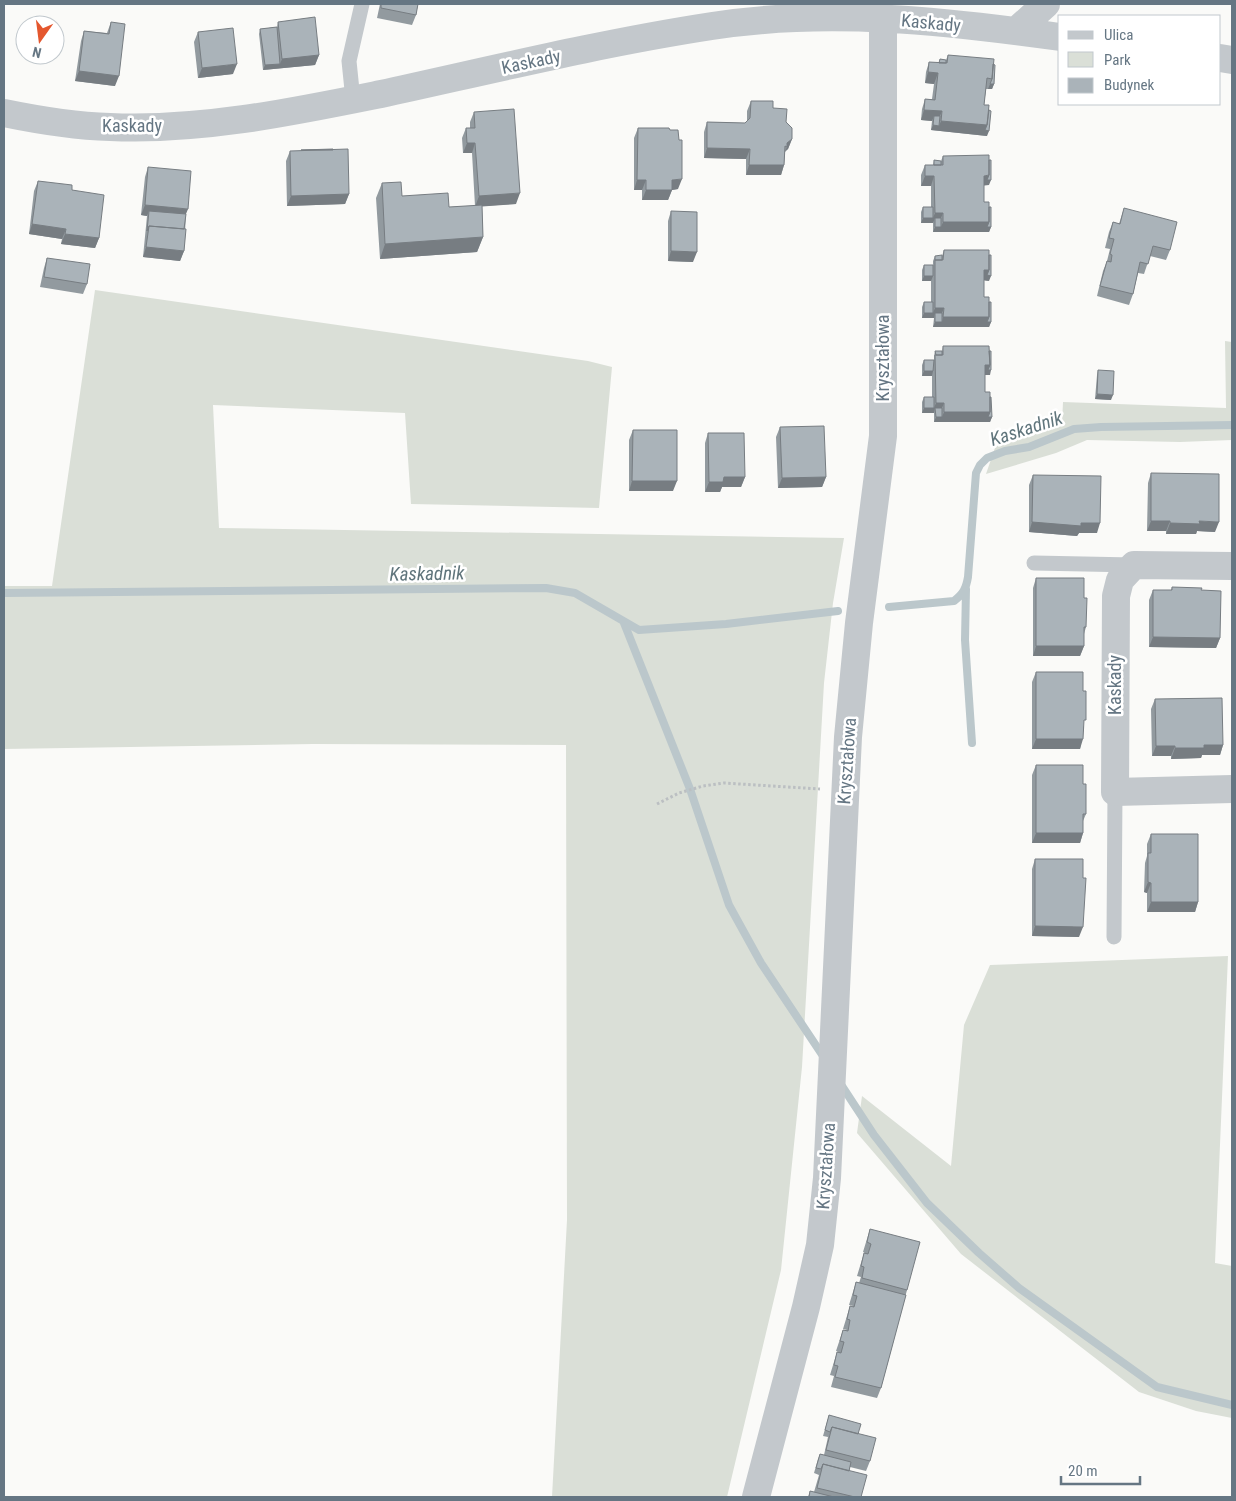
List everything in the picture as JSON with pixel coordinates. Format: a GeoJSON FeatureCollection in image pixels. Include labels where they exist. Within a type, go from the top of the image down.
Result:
{"type":"FeatureCollection","features":[{"type":"Feature","properties":{"kind":"street"},"geometry":{"type":"LineString","coordinates":[[1016,31],[1046,4]]}},
{"type":"Feature","properties":{"kind":"street","name":"Kaskady"},"geometry":{"type":"LineString","coordinates":[[4,113],[36,119],[110,127],[185,126],[242,120],[352,100],[776,12],[807,18],[883,19],[1058,37]]}},
{"type":"Feature","properties":{"kind":"street","name":"Kryształowa"},"geometry":{"type":"LineString","coordinates":[[756,1497],[806,1307],[820,1244],[827,1178],[848,737],[859,623],[883,436],[883,19]]}},
{"type":"Feature","properties":{"kind":"street","name":"Kaskady"},"geometry":{"type":"LineString","coordinates":[[1115,792],[1116,596],[1120,580],[1134,565]]}},
{"type":"Feature","properties":{"kind":"street"},"geometry":{"type":"LineString","coordinates":[[1134,565],[1232,566]]}},
{"type":"Feature","properties":{"kind":"street"},"geometry":{"type":"LineString","coordinates":[[1115,792],[1232,789]]}},
{"type":"Feature","properties":{"kind":"lane"},"geometry":{"type":"LineString","coordinates":[[352,100],[349,60],[362,4]]}},
{"type":"Feature","properties":{"kind":"lane"},"geometry":{"type":"LineString","coordinates":[[1034,563],[1134,565]]}},
{"type":"Feature","properties":{"kind":"lane"},"geometry":{"type":"LineString","coordinates":[[1114,937],[1115,792]]}},
{"type":"Feature","properties":{"kind":"path"},"geometry":{"type":"LineString","coordinates":[[657,804],[679,793],[703,786],[724,783],[828,790]]}},
{"type":"Feature","properties":{"kind":"green space"},"geometry":{"type":"Polygon","coordinates":[[[95,290],[588,361],[612,367],[599,508],[411,504],[405,413],[213,405],[219,528],[844,538],[833,603],[824,683],[802,1067],[781,1270],[727,1497],[552,1497],[567,1220],[566,745],[313,744],[4,749],[4,586],[52,586],[95,290]]]}},
{"type":"Feature","properties":{"kind":"green space"},"geometry":{"type":"Polygon","coordinates":[[[1225,341],[1232,342],[1232,440],[1180,442],[1087,440],[1056,453],[986,474],[997,442],[1062,424],[1063,402],[1226,408],[1225,341]]]}},
{"type":"Feature","properties":{"kind":"green space"},"geometry":{"type":"Polygon","coordinates":[[[1228,956],[1215,1263],[1232,1266],[1232,1418],[1196,1411],[1139,1392],[961,1254],[857,1133],[862,1096],[951,1166],[964,1025],[990,965],[1228,956]]]}},
{"type":"Feature","properties":{"kind":"building"},"geometry":{"type":"Polygon","coordinates":[[[381,4],[418,4],[416,15],[381,8],[381,4]]]}},
{"type":"Feature","properties":{"kind":"building"},"geometry":{"type":"Polygon","coordinates":[[[315,17],[319,55],[282,59],[278,22],[315,17]]]}},
{"type":"Feature","properties":{"kind":"building"},"geometry":{"type":"Polygon","coordinates":[[[111,22],[125,24],[119,76],[79,71],[84,31],[109,34],[111,22]]]}},
{"type":"Feature","properties":{"kind":"building"},"geometry":{"type":"Polygon","coordinates":[[[277,27],[280,64],[265,65],[260,29],[277,27]]]}},
{"type":"Feature","properties":{"kind":"building"},"geometry":{"type":"Polygon","coordinates":[[[233,28],[237,64],[202,68],[198,32],[233,28]]]}},
{"type":"Feature","properties":{"kind":"building"},"geometry":{"type":"Polygon","coordinates":[[[948,55],[994,59],[992,79],[987,78],[984,105],[989,105],[987,125],[941,121],[942,111],[924,110],[925,99],[935,100],[938,73],[928,72],[929,62],[947,63],[948,55]]]}},
{"type":"Feature","properties":{"kind":"building"},"geometry":{"type":"Polygon","coordinates":[[[940,59],[946,60],[946,63],[939,63],[940,59]]]}},
{"type":"Feature","properties":{"kind":"building"},"geometry":{"type":"Polygon","coordinates":[[[993,64],[995,65],[994,84],[990,84],[992,79],[993,64]]]}},
{"type":"Feature","properties":{"kind":"building"},"geometry":{"type":"Polygon","coordinates":[[[751,101],[773,101],[773,108],[787,109],[786,122],[792,128],[792,139],[787,143],[787,147],[785,146],[784,165],[749,165],[750,149],[707,148],[707,122],[745,123],[750,118],[751,101]]]}},
{"type":"Feature","properties":{"kind":"building"},"geometry":{"type":"Polygon","coordinates":[[[514,109],[520,193],[479,196],[475,143],[467,143],[466,128],[475,128],[474,112],[514,109]]]}},
{"type":"Feature","properties":{"kind":"building"},"geometry":{"type":"Polygon","coordinates":[[[989,110],[991,111],[989,131],[985,130],[989,110]]]}},
{"type":"Feature","properties":{"kind":"building"},"geometry":{"type":"Polygon","coordinates":[[[934,116],[940,116],[939,126],[933,125],[934,116]]]}},
{"type":"Feature","properties":{"kind":"building"},"geometry":{"type":"Polygon","coordinates":[[[638,128],[669,128],[670,130],[678,130],[679,140],[682,140],[682,179],[672,180],[672,190],[646,190],[646,180],[637,180],[638,128]]]}},
{"type":"Feature","properties":{"kind":"building"},"geometry":{"type":"Polygon","coordinates":[[[333,149],[333,150],[301,150],[333,149]]]}},
{"type":"Feature","properties":{"kind":"building"},"geometry":{"type":"Polygon","coordinates":[[[348,149],[349,194],[291,196],[290,151],[348,149]]]}},
{"type":"Feature","properties":{"kind":"building"},"geometry":{"type":"Polygon","coordinates":[[[989,155],[989,175],[984,176],[984,202],[989,202],[989,222],[943,222],[943,213],[935,213],[934,176],[925,176],[925,165],[943,165],[943,156],[989,155]]]}},
{"type":"Feature","properties":{"kind":"building"},"geometry":{"type":"Polygon","coordinates":[[[934,160],[941,161],[941,165],[934,165],[934,160]]]}},
{"type":"Feature","properties":{"kind":"building"},"geometry":{"type":"Polygon","coordinates":[[[989,160],[991,160],[991,180],[987,180],[989,175],[989,160]]]}},
{"type":"Feature","properties":{"kind":"building"},"geometry":{"type":"Polygon","coordinates":[[[148,167],[191,171],[188,209],[145,205],[148,167]]]}},
{"type":"Feature","properties":{"kind":"building"},"geometry":{"type":"Polygon","coordinates":[[[38,181],[72,185],[72,190],[104,195],[99,238],[65,234],[66,229],[32,224],[38,181]]]}},
{"type":"Feature","properties":{"kind":"building"},"geometry":{"type":"Polygon","coordinates":[[[401,182],[402,196],[448,193],[449,207],[482,205],[483,237],[385,244],[382,183],[401,182]]]}},
{"type":"Feature","properties":{"kind":"building"},"geometry":{"type":"Polygon","coordinates":[[[923,207],[933,207],[933,218],[923,218],[923,207]]]}},
{"type":"Feature","properties":{"kind":"building"},"geometry":{"type":"Polygon","coordinates":[[[989,207],[991,207],[991,227],[987,227],[989,222],[989,207]]]}},
{"type":"Feature","properties":{"kind":"building"},"geometry":{"type":"Polygon","coordinates":[[[1124,208],[1177,222],[1170,250],[1153,246],[1148,264],[1140,262],[1133,294],[1100,286],[1107,261],[1111,262],[1112,255],[1110,254],[1114,239],[1109,238],[1113,222],[1120,224],[1124,208]]]}},
{"type":"Feature","properties":{"kind":"building"},"geometry":{"type":"Polygon","coordinates":[[[149,211],[186,214],[184,229],[149,226],[147,231],[149,211]]]}},
{"type":"Feature","properties":{"kind":"building"},"geometry":{"type":"Polygon","coordinates":[[[671,211],[697,212],[697,252],[671,251],[671,211]]]}},
{"type":"Feature","properties":{"kind":"building"},"geometry":{"type":"Polygon","coordinates":[[[935,218],[941,218],[941,227],[935,227],[935,218]]]}},
{"type":"Feature","properties":{"kind":"building"},"geometry":{"type":"Polygon","coordinates":[[[149,226],[186,229],[184,251],[146,247],[149,226]]]}},
{"type":"Feature","properties":{"kind":"building"},"geometry":{"type":"Polygon","coordinates":[[[944,250],[989,250],[989,270],[984,270],[984,297],[989,297],[989,317],[943,317],[944,308],[935,308],[935,260],[943,260],[944,250]]]}},
{"type":"Feature","properties":{"kind":"building"},"geometry":{"type":"Polygon","coordinates":[[[942,255],[942,260],[935,260],[935,256],[942,255]]]}},
{"type":"Feature","properties":{"kind":"building"},"geometry":{"type":"Polygon","coordinates":[[[989,255],[991,255],[991,276],[987,275],[989,255]]]}},
{"type":"Feature","properties":{"kind":"building"},"geometry":{"type":"Polygon","coordinates":[[[47,258],[90,264],[87,284],[44,277],[47,258]]]}},
{"type":"Feature","properties":{"kind":"building"},"geometry":{"type":"Polygon","coordinates":[[[924,265],[933,265],[933,276],[924,276],[924,265]]]}},
{"type":"Feature","properties":{"kind":"building"},"geometry":{"type":"Polygon","coordinates":[[[924,302],[933,302],[933,313],[924,313],[924,302]]]}},
{"type":"Feature","properties":{"kind":"building"},"geometry":{"type":"Polygon","coordinates":[[[989,302],[991,302],[991,322],[987,322],[989,317],[989,302]]]}},
{"type":"Feature","properties":{"kind":"building"},"geometry":{"type":"Polygon","coordinates":[[[935,313],[942,313],[942,322],[935,322],[935,313]]]}},
{"type":"Feature","properties":{"kind":"building"},"geometry":{"type":"Polygon","coordinates":[[[943,346],[989,346],[990,365],[985,365],[985,392],[990,392],[990,412],[944,412],[944,403],[936,403],[935,355],[943,355],[943,346]]]}},
{"type":"Feature","properties":{"kind":"building"},"geometry":{"type":"Polygon","coordinates":[[[935,351],[942,351],[942,355],[936,355],[935,351]]]}},
{"type":"Feature","properties":{"kind":"building"},"geometry":{"type":"Polygon","coordinates":[[[989,351],[991,351],[991,370],[988,370],[990,365],[989,351]]]}},
{"type":"Feature","properties":{"kind":"building"},"geometry":{"type":"Polygon","coordinates":[[[924,360],[934,360],[933,371],[924,371],[924,360]]]}},
{"type":"Feature","properties":{"kind":"building"},"geometry":{"type":"Polygon","coordinates":[[[1098,370],[1114,371],[1113,395],[1097,394],[1098,370]]]}},
{"type":"Feature","properties":{"kind":"building"},"geometry":{"type":"Polygon","coordinates":[[[924,397],[934,397],[934,408],[924,408],[924,397]]]}},
{"type":"Feature","properties":{"kind":"building"},"geometry":{"type":"Polygon","coordinates":[[[990,397],[992,417],[988,417],[990,412],[990,397]]]}},
{"type":"Feature","properties":{"kind":"building"},"geometry":{"type":"Polygon","coordinates":[[[935,408],[942,408],[942,417],[936,417],[935,408]]]}},
{"type":"Feature","properties":{"kind":"building"},"geometry":{"type":"Polygon","coordinates":[[[824,426],[826,477],[782,478],[780,427],[824,426]]]}},
{"type":"Feature","properties":{"kind":"building"},"geometry":{"type":"Polygon","coordinates":[[[633,430],[677,430],[677,481],[632,481],[633,430]]]}},
{"type":"Feature","properties":{"kind":"building"},"geometry":{"type":"Polygon","coordinates":[[[708,433],[744,433],[745,477],[724,477],[723,482],[709,482],[708,433]]]}},
{"type":"Feature","properties":{"kind":"building"},"geometry":{"type":"Polygon","coordinates":[[[1151,473],[1219,474],[1219,522],[1199,521],[1200,524],[1151,521],[1151,473]]]}},
{"type":"Feature","properties":{"kind":"building"},"geometry":{"type":"Polygon","coordinates":[[[1033,475],[1101,476],[1100,523],[1081,523],[1081,526],[1032,522],[1033,475]]]}},
{"type":"Feature","properties":{"kind":"building"},"geometry":{"type":"Polygon","coordinates":[[[1036,578],[1084,578],[1084,598],[1087,598],[1084,646],[1036,646],[1036,578]]]}},
{"type":"Feature","properties":{"kind":"building"},"geometry":{"type":"Polygon","coordinates":[[[1172,587],[1221,591],[1220,638],[1153,637],[1153,590],[1172,590],[1172,587]]]}},
{"type":"Feature","properties":{"kind":"building"},"geometry":{"type":"Polygon","coordinates":[[[1036,672],[1083,672],[1083,691],[1086,691],[1086,720],[1084,720],[1083,739],[1036,739],[1036,672]]]}},
{"type":"Feature","properties":{"kind":"building"},"geometry":{"type":"Polygon","coordinates":[[[1222,698],[1223,745],[1204,745],[1204,748],[1156,746],[1155,699],[1222,698]]]}},
{"type":"Feature","properties":{"kind":"building"},"geometry":{"type":"Polygon","coordinates":[[[1036,765],[1083,765],[1083,784],[1086,784],[1086,814],[1083,814],[1083,833],[1036,833],[1036,765]]]}},
{"type":"Feature","properties":{"kind":"building"},"geometry":{"type":"Polygon","coordinates":[[[1151,834],[1198,834],[1198,902],[1151,902],[1151,883],[1148,882],[1148,853],[1151,853],[1151,834]]]}},
{"type":"Feature","properties":{"kind":"building"},"geometry":{"type":"Polygon","coordinates":[[[1035,859],[1083,859],[1083,878],[1086,878],[1083,927],[1035,926],[1035,859]]]}},
{"type":"Feature","properties":{"kind":"building"},"geometry":{"type":"Polygon","coordinates":[[[870,1229],[920,1242],[907,1290],[862,1278],[864,1267],[861,1266],[864,1253],[868,1254],[871,1244],[867,1242],[870,1229]]]}},
{"type":"Feature","properties":{"kind":"building"},"geometry":{"type":"Polygon","coordinates":[[[856,1282],[906,1295],[881,1388],[835,1377],[838,1366],[834,1365],[837,1352],[841,1353],[844,1342],[840,1341],[843,1330],[848,1331],[850,1320],[847,1319],[850,1306],[854,1307],[857,1296],[853,1295],[856,1282]]]}},
{"type":"Feature","properties":{"kind":"building"},"geometry":{"type":"Polygon","coordinates":[[[829,1415],[861,1424],[858,1434],[832,1427],[830,1432],[825,1430],[829,1415]]]}},
{"type":"Feature","properties":{"kind":"building"},"geometry":{"type":"Polygon","coordinates":[[[832,1427],[876,1438],[870,1461],[826,1450],[832,1427]]]}},
{"type":"Feature","properties":{"kind":"building"},"geometry":{"type":"Polygon","coordinates":[[[820,1454],[851,1462],[849,1471],[823,1464],[821,1469],[816,1468],[820,1454]]]}},
{"type":"Feature","properties":{"kind":"building"},"geometry":{"type":"Polygon","coordinates":[[[823,1464],[867,1475],[861,1497],[817,1488],[823,1464]]]}},
{"type":"Feature","properties":{"kind":"building"},"geometry":{"type":"Polygon","coordinates":[[[810,1491],[834,1497],[809,1497],[810,1491]]]}},
{"type":"Feature","properties":{"kind":"waterway","name":"Kaskadnik"},"geometry":{"type":"LineString","coordinates":[[889,607],[954,601],[964,591],[968,577],[976,473],[980,465],[987,458],[1005,451],[1029,447],[1074,429],[1232,425]]}},
{"type":"Feature","properties":{"kind":"waterway","name":"Kaskadnik"},"geometry":{"type":"LineString","coordinates":[[4,593],[546,588],[575,593],[639,630],[726,624],[838,611]]}},
{"type":"Feature","properties":{"kind":"waterway"},"geometry":{"type":"LineString","coordinates":[[966,589],[965,640],[972,743]]}},
{"type":"Feature","properties":{"kind":"waterway"},"geometry":{"type":"LineString","coordinates":[[624,623],[690,789],[729,905],[761,963],[825,1059]]}},
{"type":"Feature","properties":{"kind":"waterway"},"geometry":{"type":"LineString","coordinates":[[840,1083],[874,1135],[927,1203],[1019,1288],[1157,1387],[1232,1405]]}}]}
